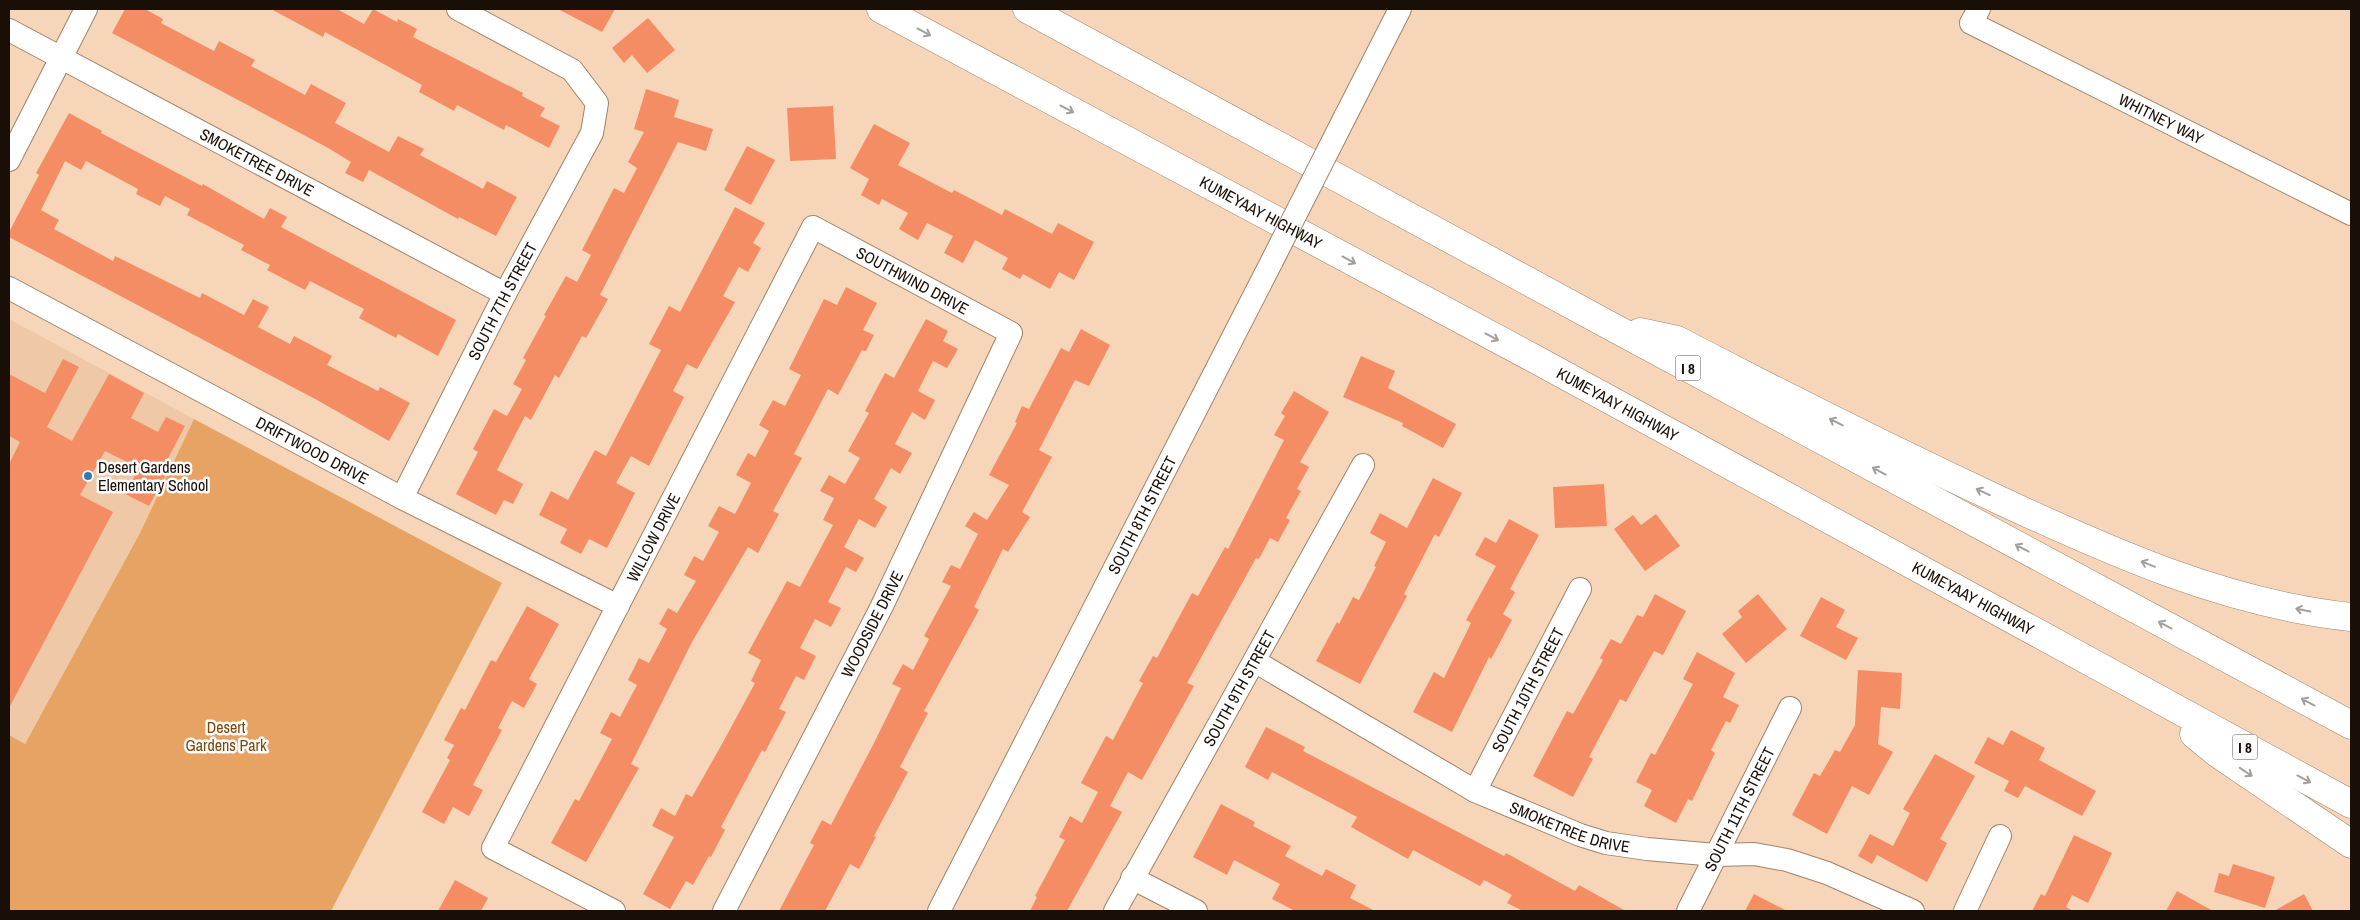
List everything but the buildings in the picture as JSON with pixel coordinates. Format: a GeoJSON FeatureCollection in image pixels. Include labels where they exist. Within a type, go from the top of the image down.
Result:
{"type":"FeatureCollection","features":[{"type":"Feature","properties":{"kind":"highway","name":"KUMEYAAY HIGHWAY"},"geometry":{"type":"LineString","coordinates":[[881,9],[1526,355],[2351,804]]}},
{"type":"Feature","properties":{"kind":"highway","name":"I 8"},"geometry":{"type":"LineString","coordinates":[[1027,9],[1605,324],[2351,725]]}},
{"type":"Feature","properties":{"kind":"highway"},"geometry":{"type":"LineString","coordinates":[[1605,324],[1677,340],[1884,447],[2066,531],[2195,583],[2266,602],[2323,614],[2351,617]]}},
{"type":"Feature","properties":{"kind":"highway"},"geometry":{"type":"LineString","coordinates":[[2138,689],[2217,753],[2351,844]]}},
{"type":"Feature","properties":{"kind":"street"},"geometry":{"type":"LineString","coordinates":[[9,160],[86,9]]}},
{"type":"Feature","properties":{"kind":"street","name":"SOUTH 7TH STREET"},"geometry":{"type":"LineString","coordinates":[[402,498],[505,294],[592,134],[597,103],[572,70],[458,9]]}},
{"type":"Feature","properties":{"kind":"street","name":"SOUTH 8TH STREET"},"geometry":{"type":"LineString","coordinates":[[938,911],[1400,9]]}},
{"type":"Feature","properties":{"kind":"street","name":"WHITNEY WAY"},"geometry":{"type":"LineString","coordinates":[[1975,16],[2351,214]]}},
{"type":"Feature","properties":{"kind":"street","name":"SMOKETREE DRIVE"},"geometry":{"type":"LineString","coordinates":[[9,30],[505,294]]}},
{"type":"Feature","properties":{"kind":"street","name":"SOUTHWIND DRIVE"},"geometry":{"type":"LineString","coordinates":[[814,227],[1012,333]]}},
{"type":"Feature","properties":{"kind":"street","name":"WILLOW DRIVE"},"geometry":{"type":"LineString","coordinates":[[614,911],[493,848],[814,227]]}},
{"type":"Feature","properties":{"kind":"street","name":"DRIFTWOOD DRIVE"},"geometry":{"type":"LineString","coordinates":[[9,288],[402,498],[618,606]]}},
{"type":"Feature","properties":{"kind":"street","name":"WOODSIDE DRIVE"},"geometry":{"type":"LineString","coordinates":[[724,911],[881,608],[1012,333]]}},
{"type":"Feature","properties":{"kind":"street","name":"SOUTH 9TH STREET"},"geometry":{"type":"LineString","coordinates":[[1115,911],[1256,662],[1363,465]]}},
{"type":"Feature","properties":{"kind":"street","name":"SOUTH 10TH STREET"},"geometry":{"type":"LineString","coordinates":[[1475,791],[1580,589]]}},
{"type":"Feature","properties":{"kind":"street","name":"SMOKETREE DRIVE"},"geometry":{"type":"LineString","coordinates":[[1256,662],[1475,791],[1580,835],[1606,843],[1647,849],[1716,855],[1754,854],[1787,860],[1827,873],[1913,911]]}},
{"type":"Feature","properties":{"kind":"street","name":"SOUTH 11TH STREET"},"geometry":{"type":"LineString","coordinates":[[1688,911],[1790,708]]}},
{"type":"Feature","properties":{"kind":"street"},"geometry":{"type":"LineString","coordinates":[[1965,911],[2000,836]]}},
{"type":"Feature","properties":{"kind":"street"},"geometry":{"type":"LineString","coordinates":[[1132,878],[1196,911]]}},
{"type":"Feature","properties":{"kind":"shaded area","name":"Desert Gardens Elementary School"},"geometry":{"type":"Polygon","coordinates":[[[9,319],[194,419],[140,533],[25,744],[9,735],[9,319]]]}},
{"type":"Feature","properties":{"kind":"green space","name":"Desert Gardens Park"},"geometry":{"type":"Polygon","coordinates":[[[194,419],[502,583],[331,911],[9,911],[9,735],[25,744],[140,533],[194,419]]]}},
{"type":"Feature","properties":{"kind":"place","name":"Desert Gardens Elementary School"},"geometry":{"type":"Point","coordinates":[88,476]}}]}
